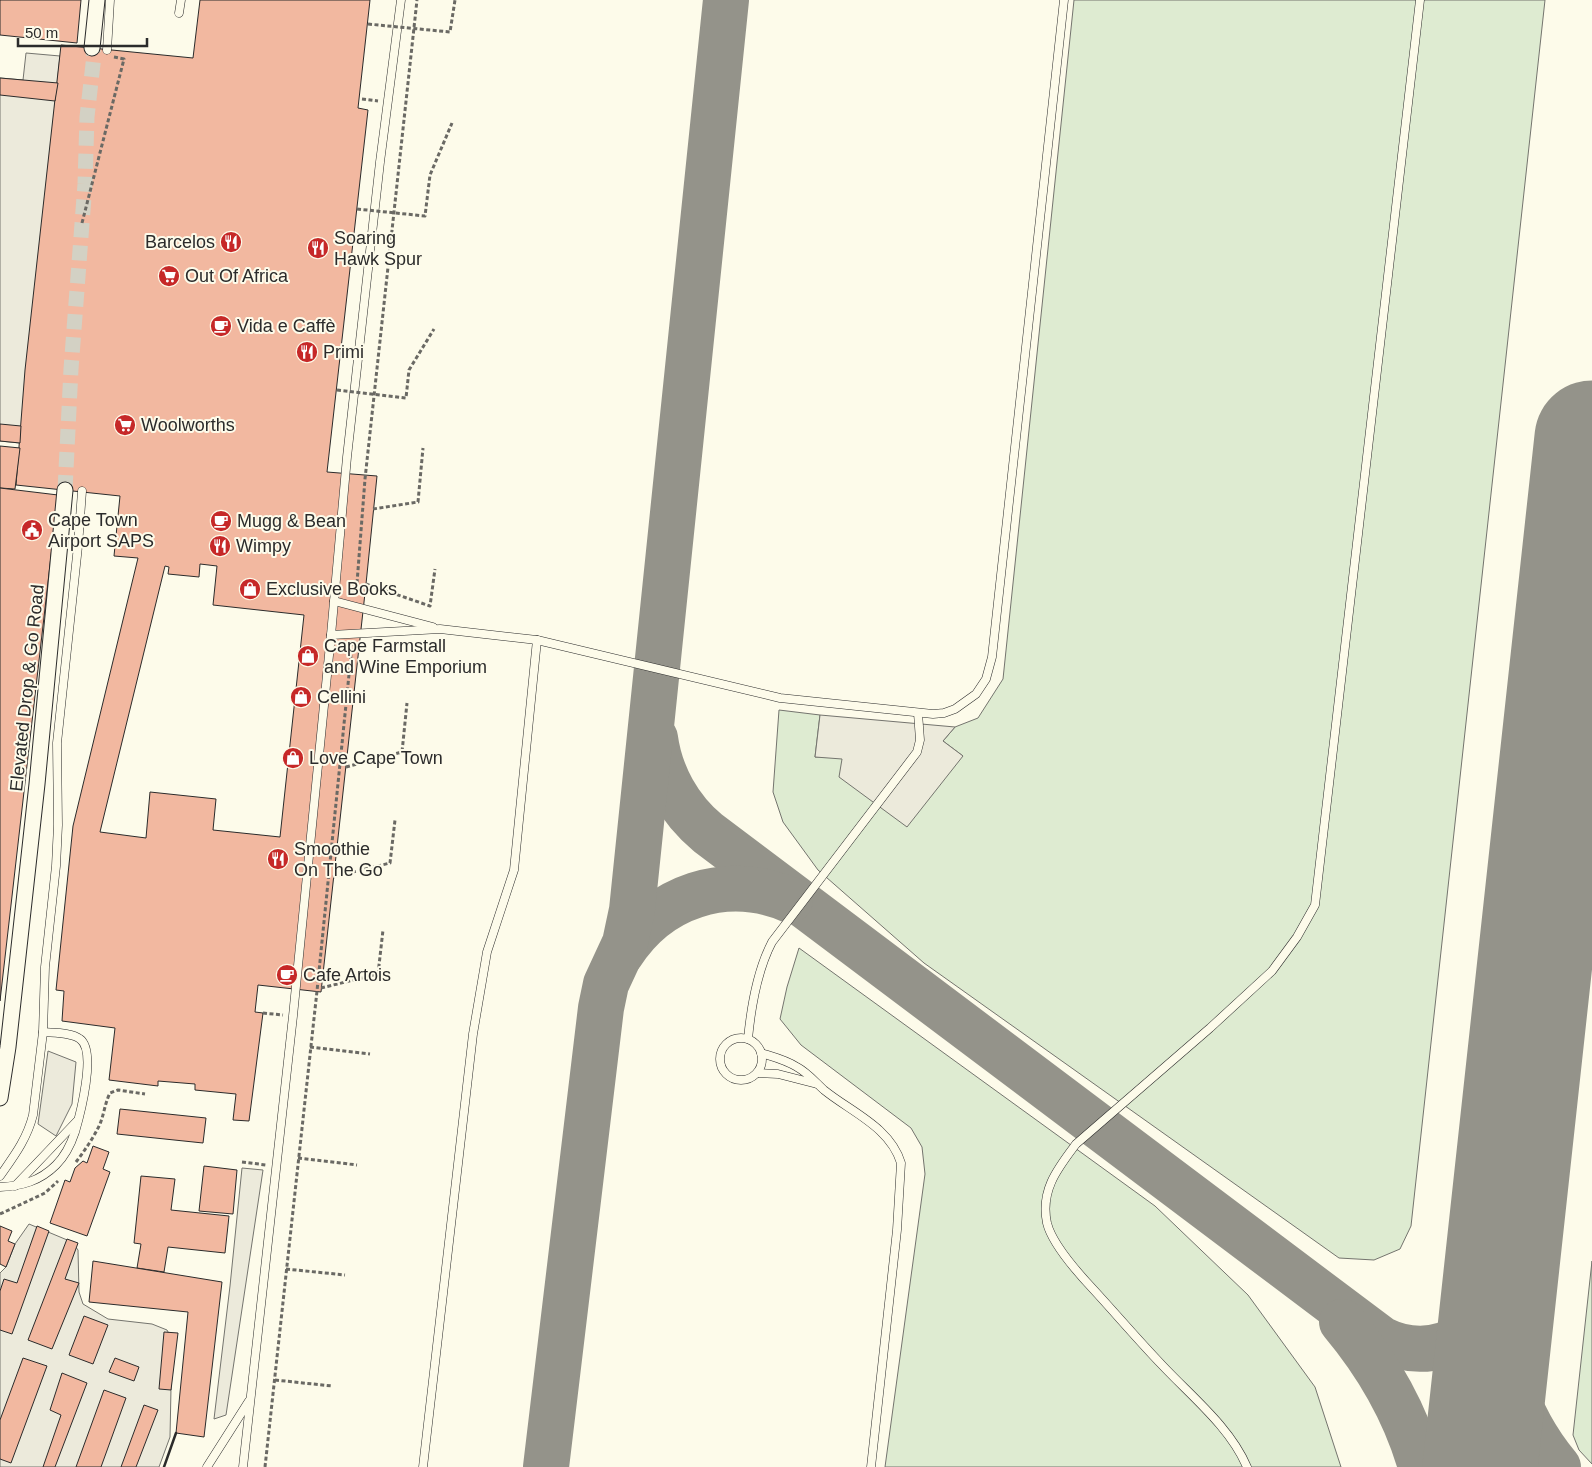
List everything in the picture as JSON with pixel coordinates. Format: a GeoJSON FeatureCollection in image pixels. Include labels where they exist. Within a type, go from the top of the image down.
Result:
{"type":"FeatureCollection","features":[{"type":"Feature","properties":{"kind":"street"},"geometry":{"type":"LineString","coordinates":[[97,0],[100,49]]}},
{"type":"Feature","properties":{"kind":"street","name":"Elevated Drop & Go Road"},"geometry":{"type":"LineString","coordinates":[[1,1091],[8,1047],[36,794],[65,490]]}},
{"type":"Feature","properties":{"kind":"lane"},"geometry":{"type":"LineString","coordinates":[[100,49],[110,0]]}},
{"type":"Feature","properties":{"kind":"lane"},"geometry":{"type":"LineString","coordinates":[[179,13],[181,0]]}},
{"type":"Feature","properties":{"kind":"lane"},"geometry":{"type":"LineString","coordinates":[[243,1467],[294,1016],[364,292],[400,0]]}},
{"type":"Feature","properties":{"kind":"lane"},"geometry":{"type":"LineString","coordinates":[[334,601],[440,629],[537,640],[780,698],[918,713],[944,713],[963,705],[980,688],[990,668],[995,634],[1064,0]]}},
{"type":"Feature","properties":{"kind":"lane"},"geometry":{"type":"LineString","coordinates":[[1247,1467],[1234,1444],[1210,1415],[1153,1356],[1074,1268],[1056,1241],[1048,1224],[1046,1206],[1049,1184],[1076,1144],[1210,1028],[1272,971],[1297,937],[1315,905],[1420,0]]}},
{"type":"Feature","properties":{"kind":"lane"},"geometry":{"type":"LineString","coordinates":[[0,1176],[19,1150],[30,1126],[43,1032],[45,967],[56,866],[58,825],[57,743],[82,492]]}},
{"type":"Feature","properties":{"kind":"lane"},"geometry":{"type":"LineString","coordinates":[[331,635],[440,629]]}},
{"type":"Feature","properties":{"kind":"lane"},"geometry":{"type":"LineString","coordinates":[[423,1467],[473,1034],[487,952],[514,870],[537,640]]}},
{"type":"Feature","properties":{"kind":"lane"},"geometry":{"type":"LineString","coordinates":[[748,1039],[750,1016],[764,957],[772,942],[916,752],[920,740],[918,713]]}},
{"type":"Feature","properties":{"kind":"lane"},"geometry":{"type":"LineString","coordinates":[[0,1187],[15,1186],[37,1180],[57,1164],[69,1147],[78,1120],[87,1075],[85,1045],[75,1036],[43,1032]]}},
{"type":"Feature","properties":{"kind":"lane"},"geometry":{"type":"LineString","coordinates":[[762,1053],[762,1066],[758,1073],[746,1080],[732,1079],[722,1069],[720,1054],[723,1048],[734,1039],[748,1039],[754,1042],[762,1053],[798,1067],[888,1137],[898,1152],[900,1163],[897,1230],[871,1467]]}},
{"type":"Feature","properties":{"kind":"lane"},"geometry":{"type":"LineString","coordinates":[[758,1073],[786,1076],[819,1085]]}},
{"type":"Feature","properties":{"kind":"lane"},"geometry":{"type":"LineString","coordinates":[[15,1186],[78,1120]]}},
{"type":"Feature","properties":{"kind":"lane"},"geometry":{"type":"LineString","coordinates":[[207,1467],[252,1397]]}},
{"type":"Feature","properties":{"kind":"path"},"geometry":{"type":"LineString","coordinates":[[356,606],[365,478],[417,0]]}},
{"type":"Feature","properties":{"kind":"path"},"geometry":{"type":"LineString","coordinates":[[368,24],[450,32],[455,0]]}},
{"type":"Feature","properties":{"kind":"path"},"geometry":{"type":"LineString","coordinates":[[82,223],[124,58],[114,58]]}},
{"type":"Feature","properties":{"kind":"path"},"geometry":{"type":"LineString","coordinates":[[357,209],[425,216],[430,175],[452,123]]}},
{"type":"Feature","properties":{"kind":"path"},"geometry":{"type":"LineString","coordinates":[[336,390],[406,398],[409,370],[434,329]]}},
{"type":"Feature","properties":{"kind":"path"},"geometry":{"type":"LineString","coordinates":[[373,509],[418,502],[422,448]]}},
{"type":"Feature","properties":{"kind":"path"},"geometry":{"type":"LineString","coordinates":[[366,584],[430,606],[435,569]]}},
{"type":"Feature","properties":{"kind":"path"},"geometry":{"type":"LineString","coordinates":[[265,1467],[353,633]]}},
{"type":"Feature","properties":{"kind":"path"},"geometry":{"type":"LineString","coordinates":[[346,767],[402,752],[407,703]]}},
{"type":"Feature","properties":{"kind":"path"},"geometry":{"type":"LineString","coordinates":[[333,877],[390,863],[395,820]]}},
{"type":"Feature","properties":{"kind":"path"},"geometry":{"type":"LineString","coordinates":[[321,988],[378,974],[383,930]]}},
{"type":"Feature","properties":{"kind":"path"},"geometry":{"type":"LineString","coordinates":[[310,1047],[370,1054]]}},
{"type":"Feature","properties":{"kind":"path"},"geometry":{"type":"LineString","coordinates":[[298,1158],[356,1165]]}},
{"type":"Feature","properties":{"kind":"path"},"geometry":{"type":"LineString","coordinates":[[286,1269],[345,1275]]}},
{"type":"Feature","properties":{"kind":"path"},"geometry":{"type":"LineString","coordinates":[[275,1380],[332,1386]]}},
{"type":"Feature","properties":{"kind":"green space"},"geometry":{"type":"Polygon","coordinates":[[[1074,0],[1545,0],[1411,1226],[1400,1249],[1374,1260],[1339,1258],[924,963],[818,870],[783,822],[773,792],[779,710],[820,715],[815,757],[963,756],[943,741],[955,727],[978,718],[1003,679],[1074,0]]]}},
{"type":"Feature","properties":{"kind":"green space"},"geometry":{"type":"Polygon","coordinates":[[[799,948],[1155,1206],[1248,1295],[1315,1387],[1341,1467],[885,1467],[925,1174],[922,1147],[911,1128],[801,1045],[780,1019],[787,987],[799,948]]]}},
{"type":"Feature","properties":{"kind":"green space"},"geometry":{"type":"Polygon","coordinates":[[[1592,1261],[1592,1464],[1579,1450],[1573,1435],[1592,1261]]]}},
{"type":"Feature","properties":{"kind":"shaded area"},"geometry":{"type":"Polygon","coordinates":[[[26,53],[60,56],[20,443],[0,441],[0,78],[23,80],[26,53]]]}},
{"type":"Feature","properties":{"kind":"shaded area"},"geometry":{"type":"Polygon","coordinates":[[[820,715],[955,727],[943,741],[963,756],[907,827],[839,777],[842,759],[815,757],[820,715]]]}},
{"type":"Feature","properties":{"kind":"shaded area"},"geometry":{"type":"Polygon","coordinates":[[[48,1051],[76,1062],[72,1104],[56,1136],[38,1124],[48,1051]]]}},
{"type":"Feature","properties":{"kind":"shaded area"},"geometry":{"type":"Polygon","coordinates":[[[242,1168],[263,1170],[226,1415],[214,1419],[230,1286],[242,1168]]]}},
{"type":"Feature","properties":{"kind":"shaded area"},"geometry":{"type":"Polygon","coordinates":[[[29,1224],[72,1242],[78,1250],[79,1292],[83,1304],[108,1319],[152,1324],[167,1330],[172,1339],[170,1437],[159,1467],[0,1467],[0,1273],[6,1267],[15,1244],[29,1224]]]}},
{"type":"Feature","properties":{"kind":"building"},"geometry":{"type":"Polygon","coordinates":[[[0,0],[81,0],[77,43],[0,35],[0,0]]]}},
{"type":"Feature","properties":{"kind":"building"},"geometry":{"type":"Polygon","coordinates":[[[200,0],[370,0],[358,108],[368,110],[327,472],[377,476],[366,584],[321,992],[258,985],[255,1012],[263,1013],[249,1121],[233,1120],[236,1094],[195,1090],[195,1084],[158,1081],[158,1086],[109,1080],[115,1028],[62,1021],[64,991],[56,990],[73,826],[138,558],[114,556],[120,496],[16,485],[25,370],[61,45],[193,58],[200,0]],[[200,564],[199,577],[168,574],[169,567],[165,566],[100,832],[146,838],[150,792],[216,799],[213,830],[280,837],[304,615],[213,605],[217,566],[200,564]]]}},
{"type":"Feature","properties":{"kind":"building"},"geometry":{"type":"Polygon","coordinates":[[[0,78],[58,83],[55,101],[0,95],[0,78]]]}},
{"type":"Feature","properties":{"kind":"building"},"geometry":{"type":"Polygon","coordinates":[[[0,424],[21,426],[20,443],[0,441],[0,424]]]}},
{"type":"Feature","properties":{"kind":"building"},"geometry":{"type":"Polygon","coordinates":[[[0,446],[20,448],[15,489],[0,488],[0,446]]]}},
{"type":"Feature","properties":{"kind":"building"},"geometry":{"type":"Polygon","coordinates":[[[0,488],[58,495],[0,1001],[0,488]]]}},
{"type":"Feature","properties":{"kind":"building"},"geometry":{"type":"Polygon","coordinates":[[[120,1109],[206,1118],[203,1143],[117,1134],[120,1109]]]}},
{"type":"Feature","properties":{"kind":"building"},"geometry":{"type":"Polygon","coordinates":[[[93,1146],[109,1152],[103,1169],[110,1172],[87,1236],[50,1223],[65,1180],[70,1182],[75,1168],[83,1161],[87,1163],[93,1146]]]}},
{"type":"Feature","properties":{"kind":"building"},"geometry":{"type":"Polygon","coordinates":[[[204,1166],[237,1170],[233,1214],[199,1211],[204,1166]]]}},
{"type":"Feature","properties":{"kind":"building"},"geometry":{"type":"Polygon","coordinates":[[[141,1176],[175,1179],[171,1210],[229,1216],[225,1253],[168,1247],[164,1272],[137,1268],[141,1244],[134,1243],[141,1176]]]}},
{"type":"Feature","properties":{"kind":"building"},"geometry":{"type":"Polygon","coordinates":[[[0,1226],[12,1231],[8,1241],[15,1244],[6,1267],[0,1264],[0,1226]]]}},
{"type":"Feature","properties":{"kind":"building"},"geometry":{"type":"Polygon","coordinates":[[[37,1226],[49,1231],[12,1334],[0,1330],[0,1291],[4,1279],[17,1283],[37,1226]]]}},
{"type":"Feature","properties":{"kind":"building"},"geometry":{"type":"Polygon","coordinates":[[[67,1239],[78,1243],[65,1279],[79,1283],[52,1349],[28,1340],[67,1239]]]}},
{"type":"Feature","properties":{"kind":"building"},"geometry":{"type":"Polygon","coordinates":[[[93,1261],[222,1282],[204,1437],[176,1433],[188,1312],[89,1302],[93,1261]]]}},
{"type":"Feature","properties":{"kind":"building"},"geometry":{"type":"Polygon","coordinates":[[[84,1316],[108,1325],[93,1364],[69,1355],[84,1316]]]}},
{"type":"Feature","properties":{"kind":"building"},"geometry":{"type":"Polygon","coordinates":[[[164,1332],[178,1333],[171,1390],[159,1389],[164,1332]]]}},
{"type":"Feature","properties":{"kind":"building"},"geometry":{"type":"Polygon","coordinates":[[[23,1358],[47,1366],[11,1463],[0,1459],[0,1420],[23,1358]]]}},
{"type":"Feature","properties":{"kind":"building"},"geometry":{"type":"Polygon","coordinates":[[[115,1358],[139,1367],[134,1381],[109,1372],[115,1358]]]}},
{"type":"Feature","properties":{"kind":"building"},"geometry":{"type":"Polygon","coordinates":[[[62,1373],[87,1383],[55,1467],[43,1467],[61,1415],[50,1410],[62,1373]]]}},
{"type":"Feature","properties":{"kind":"building"},"geometry":{"type":"Polygon","coordinates":[[[104,1390],[126,1398],[101,1467],[76,1467],[104,1390]]]}},
{"type":"Feature","properties":{"kind":"building"},"geometry":{"type":"Polygon","coordinates":[[[144,1405],[158,1410],[136,1467],[121,1467],[144,1405]]]}},
{"type":"Feature","properties":{"kind":"taxiway"},"geometry":{"type":"LineString","coordinates":[[546,1467],[601,1008],[606,984],[625,943],[632,910],[726,0]]}},
{"type":"Feature","properties":{"kind":"taxiway"},"geometry":{"type":"LineString","coordinates":[[655,738],[661,765],[672,790],[688,813],[708,833],[1381,1339],[1404,1347],[1420,1349],[1436,1347],[1459,1339],[1479,1322],[1492,1300],[1496,1287],[1508,1206]]}},
{"type":"Feature","properties":{"kind":"taxiway"},"geometry":{"type":"LineString","coordinates":[[621,954],[636,934],[654,917],[674,904],[695,895],[718,890],[742,889],[766,892],[790,900]]}},
{"type":"Feature","properties":{"kind":"taxiway"},"geometry":{"type":"LineString","coordinates":[[1502,1282],[1502,1332],[1511,1380],[1519,1403],[1530,1425],[1558,1467]]}},
{"type":"Feature","properties":{"kind":"taxiway"},"geometry":{"type":"LineString","coordinates":[[1342,1322],[1379,1373],[1399,1409],[1421,1467]]}},
{"type":"Feature","properties":{"kind":"runway"},"geometry":{"type":"LineString","coordinates":[[1480,1467],[1592,438]]}},
{"type":"Feature","properties":{"kind":"tunnel"},"geometry":{"type":"LineString","coordinates":[[65,490],[71,369],[85,184],[87,117],[94,55],[92,48]]}},
{"type":"Feature","properties":{"kind":"wall"},"geometry":{"type":"LineString","coordinates":[[164,1467],[176,1433]]}},
{"type":"Feature","properties":{"kind":"place","name":"Barcelos"},"geometry":{"type":"Point","coordinates":[231,242]}},
{"type":"Feature","properties":{"kind":"place","name":"Soaring Hawk Spur"},"geometry":{"type":"Point","coordinates":[318,248]}},
{"type":"Feature","properties":{"kind":"place","name":"Out Of Africa"},"geometry":{"type":"Point","coordinates":[169,276]}},
{"type":"Feature","properties":{"kind":"place","name":"Vida e Caffè"},"geometry":{"type":"Point","coordinates":[221,326]}},
{"type":"Feature","properties":{"kind":"place","name":"Primi"},"geometry":{"type":"Point","coordinates":[307,352]}},
{"type":"Feature","properties":{"kind":"place","name":"Woolworths"},"geometry":{"type":"Point","coordinates":[125,425]}},
{"type":"Feature","properties":{"kind":"place","name":"Mugg & Bean"},"geometry":{"type":"Point","coordinates":[221,521]}},
{"type":"Feature","properties":{"kind":"place","name":"Cape Town Airport SAPS"},"geometry":{"type":"Point","coordinates":[32,530]}},
{"type":"Feature","properties":{"kind":"place","name":"Wimpy"},"geometry":{"type":"Point","coordinates":[220,546]}},
{"type":"Feature","properties":{"kind":"place","name":"Exclusive Books"},"geometry":{"type":"Point","coordinates":[250,589]}},
{"type":"Feature","properties":{"kind":"place","name":"Cape Farmstall and Wine Emporium"},"geometry":{"type":"Point","coordinates":[308,656]}},
{"type":"Feature","properties":{"kind":"place","name":"Cellini"},"geometry":{"type":"Point","coordinates":[301,697]}},
{"type":"Feature","properties":{"kind":"place","name":"Love Cape Town"},"geometry":{"type":"Point","coordinates":[293,758]}},
{"type":"Feature","properties":{"kind":"place","name":"Smoothie On The Go"},"geometry":{"type":"Point","coordinates":[278,859]}},
{"type":"Feature","properties":{"kind":"place","name":"Cafe Artois"},"geometry":{"type":"Point","coordinates":[287,975]}}]}
